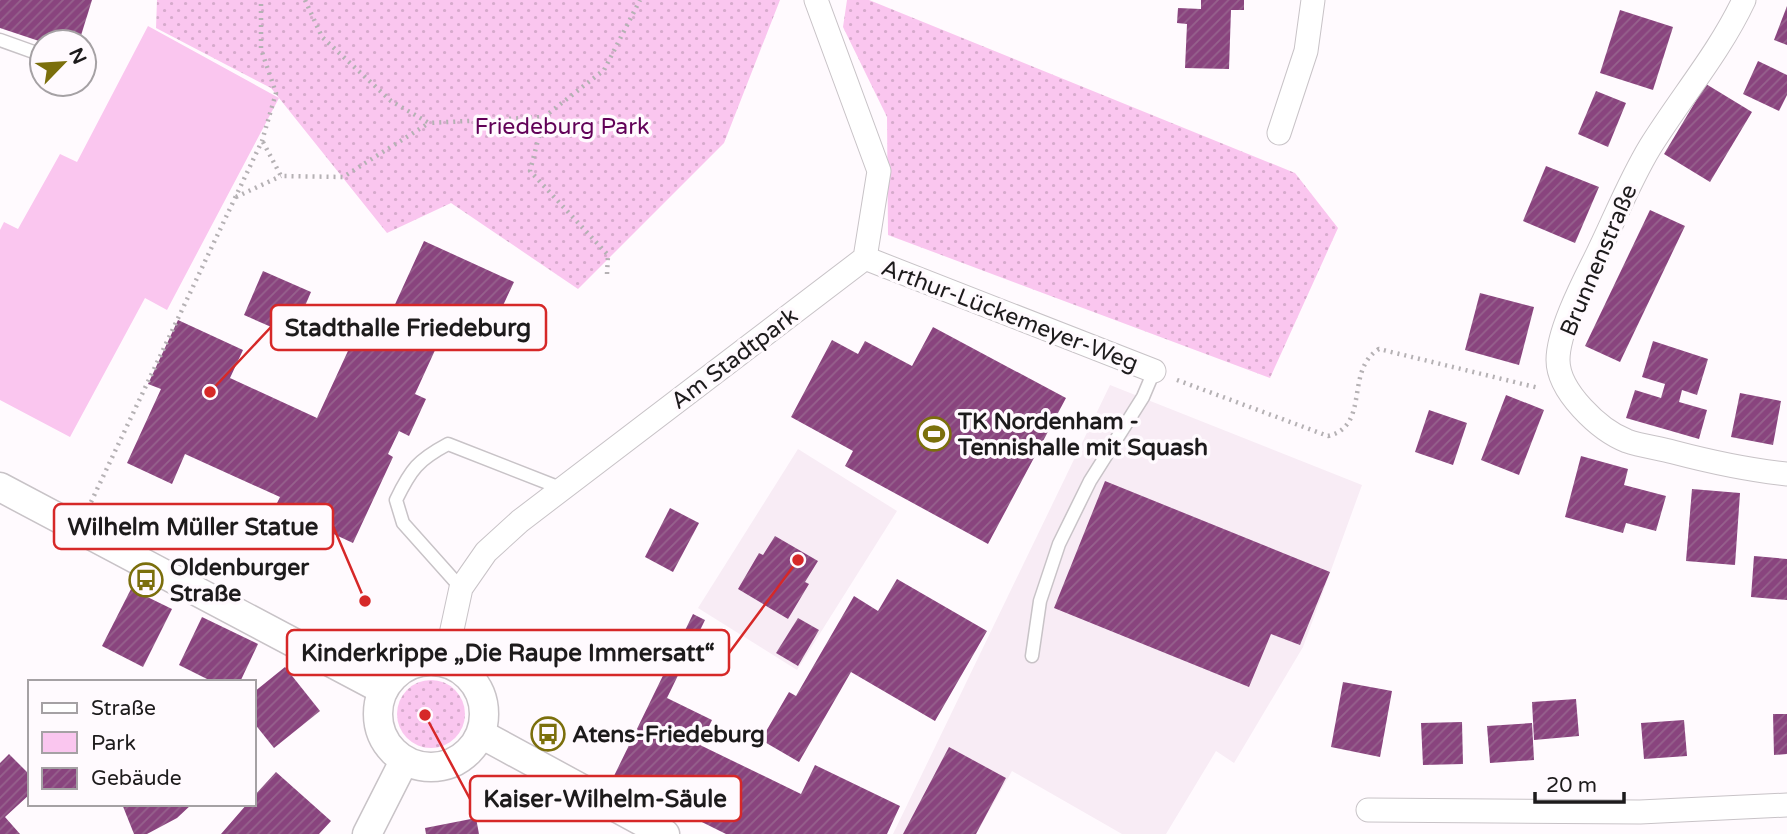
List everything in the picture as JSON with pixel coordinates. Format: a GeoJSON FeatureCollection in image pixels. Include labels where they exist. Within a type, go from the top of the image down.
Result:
{"type":"FeatureCollection","features":[{"type":"Feature","properties":{"kind":"street"},"geometry":{"type":"LineString","coordinates":[[816,0],[879,171],[865,258]]}},
{"type":"Feature","properties":{"kind":"street"},"geometry":{"type":"LineString","coordinates":[[1279,132],[1306,51],[1313,0]]}},
{"type":"Feature","properties":{"kind":"street","name":"Brunnenstraße"},"geometry":{"type":"LineString","coordinates":[[1744,0],[1733,24],[1694,86],[1651,145],[1625,192],[1578,293],[1564,332],[1558,360],[1564,383],[1588,416],[1625,440],[1746,470],[1787,474]]}},
{"type":"Feature","properties":{"kind":"street","name":"Arthur-Lückemeyer-Weg"},"geometry":{"type":"LineString","coordinates":[[865,258],[1154,371]]}},
{"type":"Feature","properties":{"kind":"street","name":"Am Stadtpark"},"geometry":{"type":"LineString","coordinates":[[445,662],[461,588],[486,552],[520,521],[865,258]]}},
{"type":"Feature","properties":{"kind":"street"},"geometry":{"type":"LineString","coordinates":[[0,487],[383,690]]}},
{"type":"Feature","properties":{"kind":"street"},"geometry":{"type":"LineString","coordinates":[[427,660],[445,662],[466,673],[481,693],[485,716],[481,734],[468,754],[454,763],[438,768],[420,767],[404,761],[389,748],[380,730],[378,710],[383,690],[394,675],[409,665],[427,660]]}},
{"type":"Feature","properties":{"kind":"street"},"geometry":{"type":"LineString","coordinates":[[481,734],[632,825],[665,834]]}},
{"type":"Feature","properties":{"kind":"street"},"geometry":{"type":"LineString","coordinates":[[367,834],[404,761]]}},
{"type":"Feature","properties":{"kind":"street"},"geometry":{"type":"LineString","coordinates":[[1368,810],[1640,812],[1787,805]]}},
{"type":"Feature","properties":{"kind":"lane"},"geometry":{"type":"LineString","coordinates":[[0,40],[28,50]]}},
{"type":"Feature","properties":{"kind":"lane"},"geometry":{"type":"LineString","coordinates":[[1032,656],[1040,601],[1059,544],[1090,481],[1143,397],[1154,371]]}},
{"type":"Feature","properties":{"kind":"lane"},"geometry":{"type":"LineString","coordinates":[[461,588],[403,523],[396,500],[408,475],[426,456],[448,444],[563,489]]}},
{"type":"Feature","properties":{"kind":"path"},"geometry":{"type":"LineString","coordinates":[[79,528],[262,141],[276,93],[261,49],[261,0]]}},
{"type":"Feature","properties":{"kind":"path"},"geometry":{"type":"LineString","coordinates":[[305,0],[322,37],[391,101],[429,122]]}},
{"type":"Feature","properties":{"kind":"path"},"geometry":{"type":"LineString","coordinates":[[235,198],[281,176],[343,177],[429,122],[544,117],[604,69],[640,0]]}},
{"type":"Feature","properties":{"kind":"path"},"geometry":{"type":"LineString","coordinates":[[544,117],[530,171],[608,255],[607,274]]}},
{"type":"Feature","properties":{"kind":"path"},"geometry":{"type":"LineString","coordinates":[[262,141],[281,176]]}},
{"type":"Feature","properties":{"kind":"path"},"geometry":{"type":"LineString","coordinates":[[1154,371],[1328,436],[1340,433],[1350,423],[1363,364],[1369,355],[1379,349],[1543,389],[1564,383]]}},
{"type":"Feature","properties":{"kind":"shaded area"},"geometry":{"type":"Polygon","coordinates":[[[1110,385],[1362,485],[1303,647],[1234,763],[1216,751],[1166,834],[1122,834],[1012,771],[976,834],[893,834],[1110,385]]]}},
{"type":"Feature","properties":{"kind":"shaded area"},"geometry":{"type":"Polygon","coordinates":[[[798,449],[897,511],[797,670],[698,608],[798,449]]]}},
{"type":"Feature","properties":{"kind":"green space","name":"Friedeburg Park"},"geometry":{"type":"Polygon","coordinates":[[[157,0],[780,0],[724,143],[578,289],[451,203],[387,233],[271,88],[156,28],[157,0]]]}},
{"type":"Feature","properties":{"kind":"green space"},"geometry":{"type":"Polygon","coordinates":[[[847,0],[869,0],[1295,173],[1338,228],[1270,378],[888,235],[887,117],[843,27],[847,0]]]}},
{"type":"Feature","properties":{"kind":"green space"},"geometry":{"type":"Polygon","coordinates":[[[148,26],[279,98],[167,310],[145,298],[70,437],[0,400],[0,230],[4,222],[18,229],[60,154],[77,162],[148,26]]]}},
{"type":"Feature","properties":{"kind":"green space"},"geometry":{"type":"Polygon","coordinates":[[[424,680],[438,680],[450,685],[460,695],[465,714],[460,733],[450,743],[438,748],[424,748],[412,743],[402,733],[397,721],[397,707],[402,695],[412,685],[424,680]]]}},
{"type":"Feature","properties":{"kind":"building"},"geometry":{"type":"Polygon","coordinates":[[[0,0],[92,0],[83,28],[28,28],[28,37],[0,28],[0,0]]]}},
{"type":"Feature","properties":{"kind":"building"},"geometry":{"type":"Polygon","coordinates":[[[1201,0],[1244,0],[1244,10],[1231,10],[1229,69],[1185,68],[1187,24],[1177,23],[1178,8],[1201,9],[1201,0]]]}},
{"type":"Feature","properties":{"kind":"building"},"geometry":{"type":"Polygon","coordinates":[[[1787,6],[1787,45],[1774,40],[1787,6]]]}},
{"type":"Feature","properties":{"kind":"building"},"geometry":{"type":"Polygon","coordinates":[[[1620,10],[1673,27],[1653,90],[1600,73],[1620,10]]]}},
{"type":"Feature","properties":{"kind":"building"},"geometry":{"type":"Polygon","coordinates":[[[1758,61],[1787,75],[1787,95],[1779,111],[1743,94],[1758,61]]]}},
{"type":"Feature","properties":{"kind":"building"},"geometry":{"type":"Polygon","coordinates":[[[1706,84],[1752,112],[1710,182],[1664,154],[1706,84]]]}},
{"type":"Feature","properties":{"kind":"building"},"geometry":{"type":"Polygon","coordinates":[[[1596,91],[1626,103],[1608,147],[1578,134],[1596,91]]]}},
{"type":"Feature","properties":{"kind":"building"},"geometry":{"type":"Polygon","coordinates":[[[1546,166],[1599,187],[1575,243],[1523,221],[1546,166]]]}},
{"type":"Feature","properties":{"kind":"building"},"geometry":{"type":"Polygon","coordinates":[[[1650,210],[1685,226],[1620,362],[1585,346],[1650,210]]]}},
{"type":"Feature","properties":{"kind":"building"},"geometry":{"type":"Polygon","coordinates":[[[424,241],[514,282],[486,342],[447,324],[415,394],[426,399],[409,436],[399,431],[388,454],[393,457],[353,543],[275,507],[280,497],[185,454],[172,484],[127,463],[161,389],[148,384],[178,320],[243,350],[230,378],[317,418],[365,314],[386,324],[424,241]]]}},
{"type":"Feature","properties":{"kind":"building"},"geometry":{"type":"Polygon","coordinates":[[[263,271],[311,292],[292,336],[244,315],[263,271]]]}},
{"type":"Feature","properties":{"kind":"building"},"geometry":{"type":"Polygon","coordinates":[[[1480,293],[1534,307],[1519,365],[1465,350],[1480,293]]]}},
{"type":"Feature","properties":{"kind":"building","name":"TK Nordenham - Tennishalle mit Squash"},"geometry":{"type":"Polygon","coordinates":[[[933,327],[1066,398],[988,544],[845,466],[853,451],[791,417],[832,340],[858,354],[865,341],[912,366],[933,327]]]}},
{"type":"Feature","properties":{"kind":"building"},"geometry":{"type":"Polygon","coordinates":[[[1653,341],[1708,359],[1697,395],[1682,390],[1679,402],[1707,410],[1699,439],[1626,418],[1635,390],[1661,398],[1665,384],[1642,377],[1653,341]]]}},
{"type":"Feature","properties":{"kind":"building"},"geometry":{"type":"Polygon","coordinates":[[[1740,393],[1781,401],[1773,445],[1731,437],[1740,393]]]}},
{"type":"Feature","properties":{"kind":"building"},"geometry":{"type":"Polygon","coordinates":[[[1506,395],[1544,410],[1519,475],[1481,460],[1506,395]]]}},
{"type":"Feature","properties":{"kind":"building"},"geometry":{"type":"Polygon","coordinates":[[[1429,410],[1467,423],[1453,465],[1415,452],[1429,410]]]}},
{"type":"Feature","properties":{"kind":"building"},"geometry":{"type":"Polygon","coordinates":[[[1581,456],[1628,469],[1624,485],[1666,496],[1656,531],[1626,523],[1623,533],[1565,517],[1581,456]]]}},
{"type":"Feature","properties":{"kind":"building"},"geometry":{"type":"Polygon","coordinates":[[[1105,481],[1330,572],[1300,645],[1271,634],[1249,687],[1054,608],[1105,481]]]}},
{"type":"Feature","properties":{"kind":"building"},"geometry":{"type":"Polygon","coordinates":[[[1692,489],[1740,493],[1735,565],[1686,561],[1692,489]]]}},
{"type":"Feature","properties":{"kind":"building"},"geometry":{"type":"Polygon","coordinates":[[[670,508],[699,523],[673,572],[645,557],[670,508]]]}},
{"type":"Feature","properties":{"kind":"building"},"geometry":{"type":"Polygon","coordinates":[[[775,536],[818,561],[805,582],[809,584],[788,619],[738,589],[759,553],[763,555],[775,536]]]}},
{"type":"Feature","properties":{"kind":"building"},"geometry":{"type":"Polygon","coordinates":[[[1754,556],[1787,559],[1787,600],[1751,597],[1754,556]]]}},
{"type":"Feature","properties":{"kind":"building"},"geometry":{"type":"Polygon","coordinates":[[[897,579],[987,631],[935,721],[851,672],[799,762],[761,740],[789,692],[796,696],[854,596],[878,611],[897,579]]]}},
{"type":"Feature","properties":{"kind":"building"},"geometry":{"type":"Polygon","coordinates":[[[131,589],[172,609],[143,667],[102,646],[131,589]]]}},
{"type":"Feature","properties":{"kind":"building"},"geometry":{"type":"Polygon","coordinates":[[[693,614],[705,620],[667,698],[712,720],[700,745],[801,794],[815,765],[900,806],[887,834],[726,834],[613,778],[693,614]]]}},
{"type":"Feature","properties":{"kind":"building"},"geometry":{"type":"Polygon","coordinates":[[[202,617],[258,644],[241,680],[209,680],[179,665],[202,617]]]}},
{"type":"Feature","properties":{"kind":"building"},"geometry":{"type":"Polygon","coordinates":[[[798,618],[819,630],[798,666],[776,653],[798,618]]]}},
{"type":"Feature","properties":{"kind":"building"},"geometry":{"type":"Polygon","coordinates":[[[285,667],[320,711],[274,748],[256,726],[256,690],[285,667]]]}},
{"type":"Feature","properties":{"kind":"building"},"geometry":{"type":"Polygon","coordinates":[[[1343,682],[1392,691],[1380,757],[1331,747],[1343,682]]]}},
{"type":"Feature","properties":{"kind":"building"},"geometry":{"type":"Polygon","coordinates":[[[1576,699],[1579,736],[1534,740],[1532,702],[1576,699]]]}},
{"type":"Feature","properties":{"kind":"building"},"geometry":{"type":"Polygon","coordinates":[[[1773,714],[1787,714],[1787,754],[1774,755],[1773,714]]]}},
{"type":"Feature","properties":{"kind":"building"},"geometry":{"type":"Polygon","coordinates":[[[1684,720],[1687,756],[1644,759],[1641,723],[1684,720]]]}},
{"type":"Feature","properties":{"kind":"building"},"geometry":{"type":"Polygon","coordinates":[[[1462,722],[1463,764],[1423,765],[1421,723],[1462,722]]]}},
{"type":"Feature","properties":{"kind":"building"},"geometry":{"type":"Polygon","coordinates":[[[1532,723],[1534,760],[1490,763],[1487,726],[1532,723]]]}},
{"type":"Feature","properties":{"kind":"building"},"geometry":{"type":"Polygon","coordinates":[[[949,747],[1006,778],[976,834],[903,834],[949,747]]]}},
{"type":"Feature","properties":{"kind":"building"},"geometry":{"type":"Polygon","coordinates":[[[9,754],[28,773],[28,796],[5,817],[20,834],[0,834],[0,763],[9,754]]]}},
{"type":"Feature","properties":{"kind":"building"},"geometry":{"type":"Polygon","coordinates":[[[276,772],[331,821],[319,834],[221,834],[245,806],[256,806],[256,794],[276,772]]]}},
{"type":"Feature","properties":{"kind":"building"},"geometry":{"type":"Polygon","coordinates":[[[123,806],[190,806],[177,818],[147,834],[134,834],[123,806]]]}},
{"type":"Feature","properties":{"kind":"building"},"geometry":{"type":"Polygon","coordinates":[[[476,818],[479,834],[426,834],[425,828],[476,818]]]}},
{"type":"Feature","properties":{"kind":"place","name":"Stadthalle Friedeburg"},"geometry":{"type":"Point","coordinates":[210,392]}},
{"type":"Feature","properties":{"kind":"place","name":"TK Nordenham - Tennishalle mit Squash"},"geometry":{"type":"Point","coordinates":[934,434]}},
{"type":"Feature","properties":{"kind":"place","name":"Kinderkrippe „Die Raupe Immersatt“"},"geometry":{"type":"Point","coordinates":[798,560]}},
{"type":"Feature","properties":{"kind":"place","name":"Oldenburger Straße"},"geometry":{"type":"Point","coordinates":[146,580]}},
{"type":"Feature","properties":{"kind":"place","name":"Wilhelm Müller Statue"},"geometry":{"type":"Point","coordinates":[365,601]}},
{"type":"Feature","properties":{"kind":"place","name":"Kaiser-Wilhelm-Säule"},"geometry":{"type":"Point","coordinates":[425,715]}},
{"type":"Feature","properties":{"kind":"place","name":"Atens-Friedeburg"},"geometry":{"type":"Point","coordinates":[548,734]}}]}
